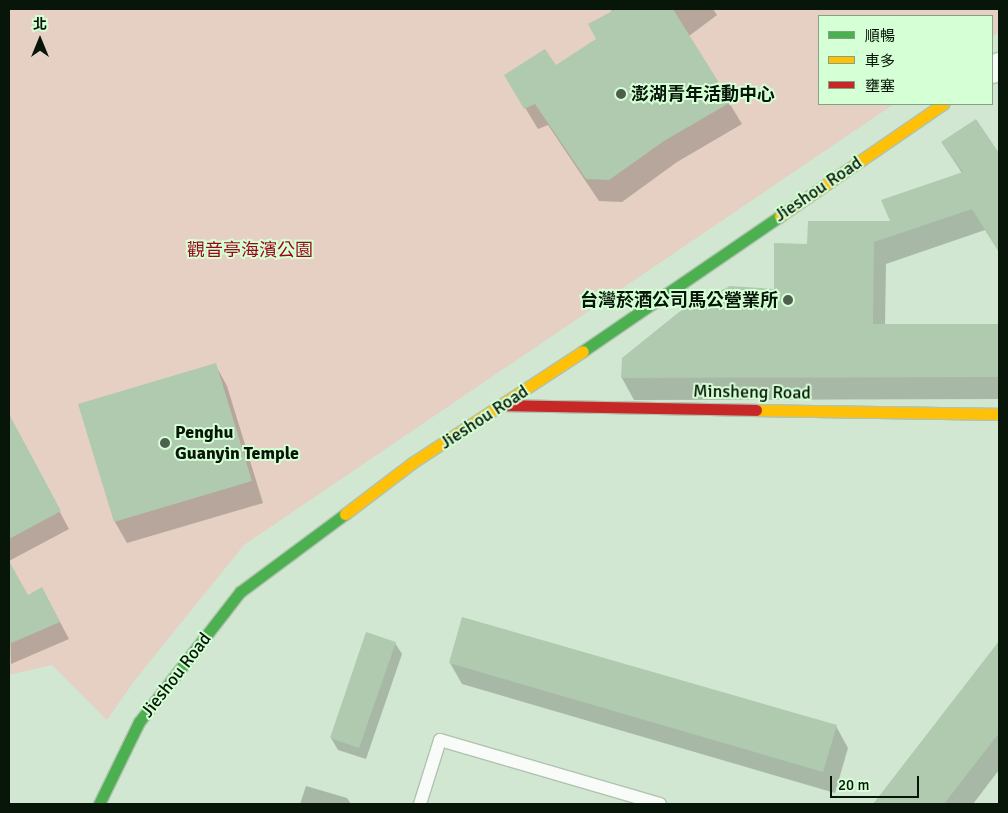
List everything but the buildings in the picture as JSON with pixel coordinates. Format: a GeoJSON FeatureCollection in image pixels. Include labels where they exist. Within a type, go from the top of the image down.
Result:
{"type":"FeatureCollection","features":[{"type":"Feature","properties":{"kind":"street","name":"Jieshou Road"},"geometry":{"type":"LineString","coordinates":[[100,804],[139,722],[240,592],[412,463],[504,405],[942,105]]}},
{"type":"Feature","properties":{"kind":"street","name":"Minsheng Road"},"geometry":{"type":"LineString","coordinates":[[504,405],[999,414]]}},
{"type":"Feature","properties":{"kind":"lane"},"geometry":{"type":"LineString","coordinates":[[420,804],[440,740],[660,804]]}},
{"type":"Feature","properties":{"kind":"green space","name":"觀音亭海濱公園"},"geometry":{"type":"Polygon","coordinates":[[[9,9],[999,9],[999,32],[993,36],[993,15],[818,15],[818,105],[893,105],[244,545],[135,680],[107,720],[52,665],[9,675],[9,9]]]}},
{"type":"Feature","properties":{"kind":"traffic: fast"},"geometry":{"type":"LineString","coordinates":[[583,351],[780,216]]}},
{"type":"Feature","properties":{"kind":"traffic: fast"},"geometry":{"type":"LineString","coordinates":[[99,804],[139,722],[240,592],[345,514]]}},
{"type":"Feature","properties":{"kind":"traffic: slow"},"geometry":{"type":"LineString","coordinates":[[780,216],[942,105]]}},
{"type":"Feature","properties":{"kind":"traffic: slow"},"geometry":{"type":"LineString","coordinates":[[345,514],[412,463],[583,351]]}},
{"type":"Feature","properties":{"kind":"traffic: slow"},"geometry":{"type":"LineString","coordinates":[[756,410],[999,414]]}},
{"type":"Feature","properties":{"kind":"traffic: jam"},"geometry":{"type":"LineString","coordinates":[[504,405],[756,410]]}},
{"type":"Feature","properties":{"kind":"place","name":"澎湖青年活動中心"},"geometry":{"type":"Point","coordinates":[621,94]}},
{"type":"Feature","properties":{"kind":"place","name":"台灣菸酒公司馬公營業所"},"geometry":{"type":"Point","coordinates":[788,300]}},
{"type":"Feature","properties":{"kind":"place","name":"Penghu Guanyin Temple"},"geometry":{"type":"Point","coordinates":[165,443]}}]}
